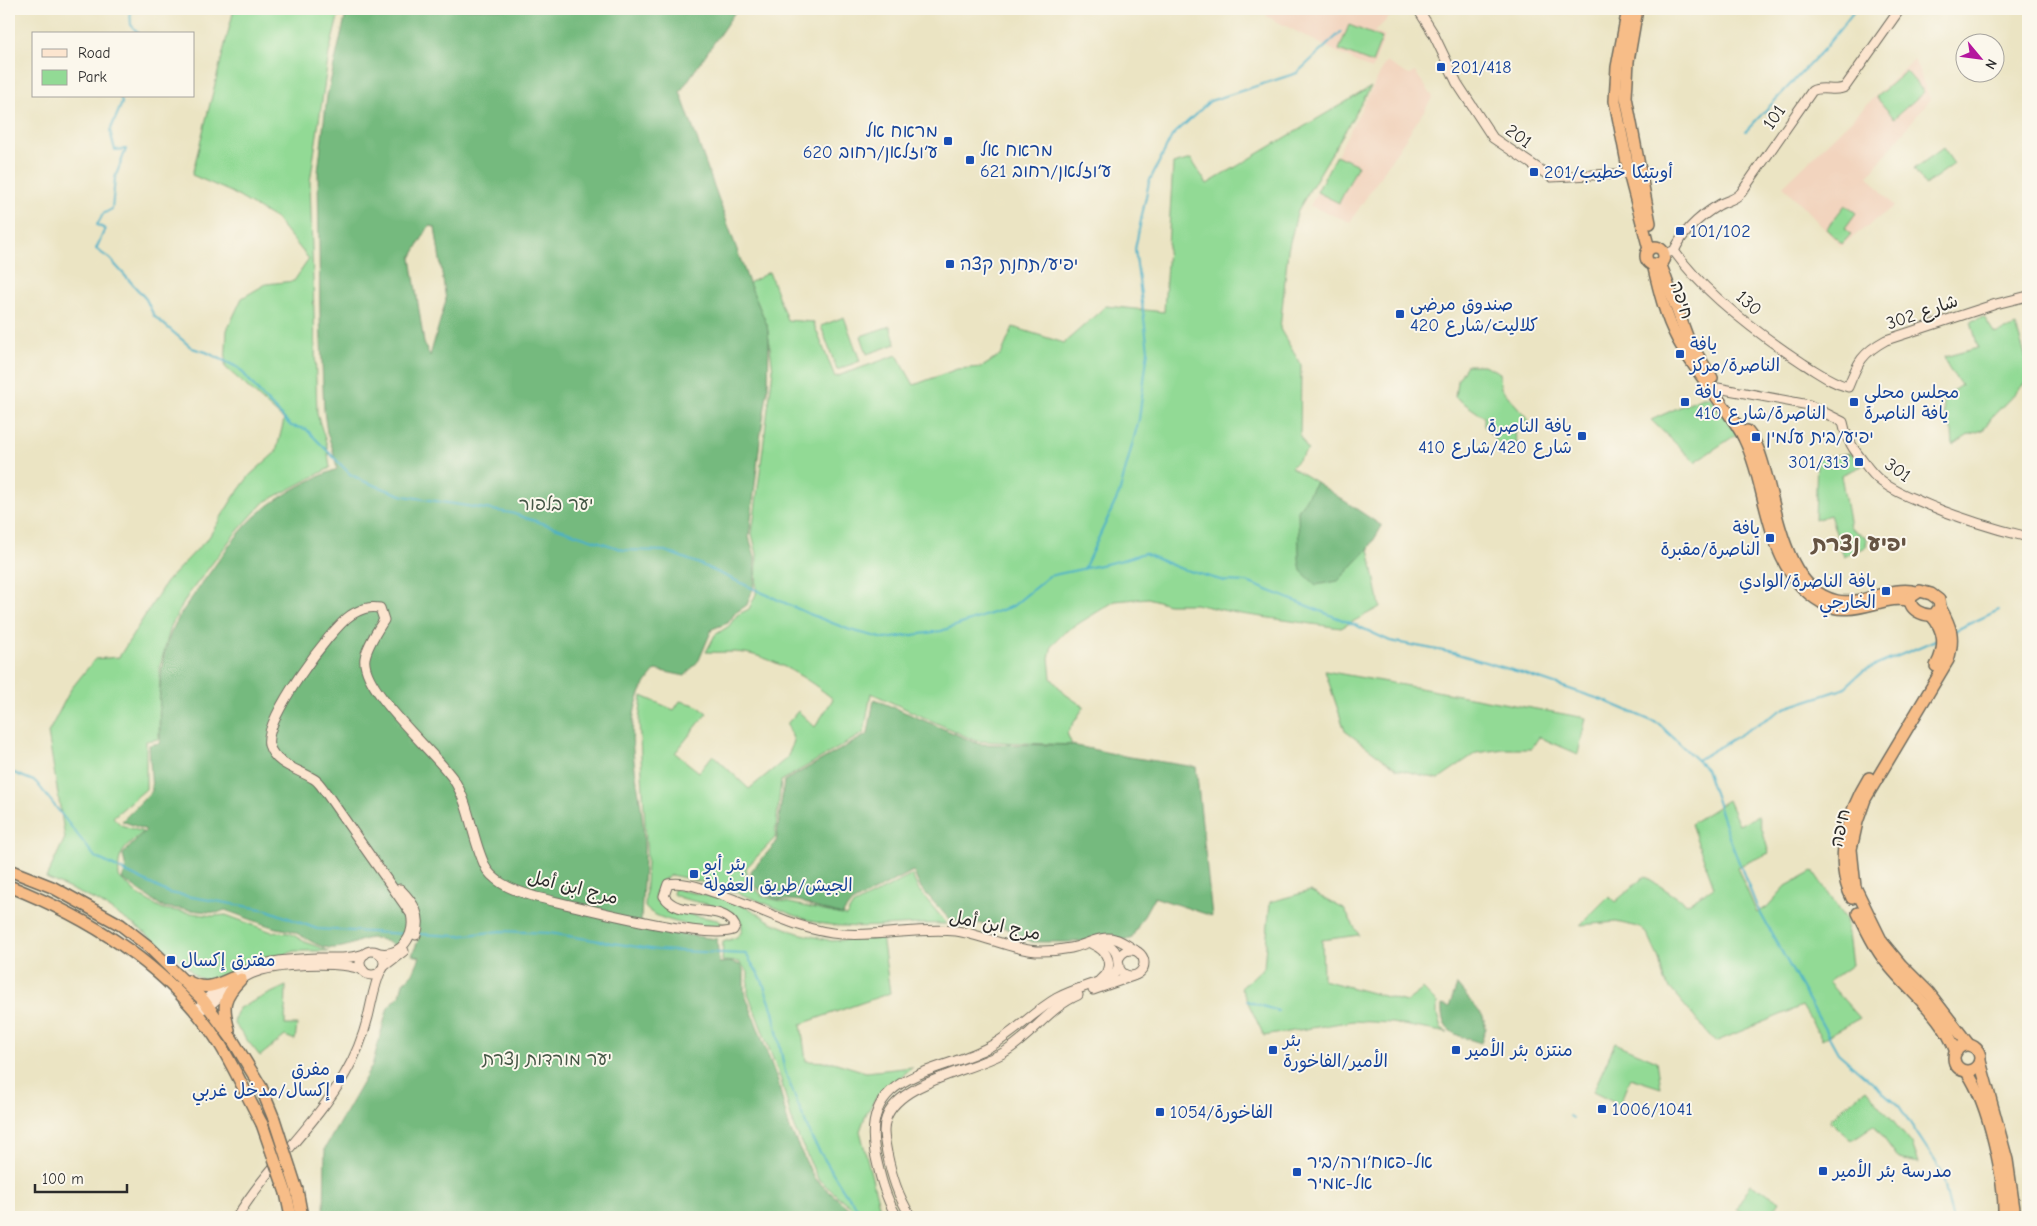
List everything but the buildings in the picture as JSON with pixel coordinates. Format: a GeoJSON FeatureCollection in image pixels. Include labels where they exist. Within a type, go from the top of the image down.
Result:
{"type":"FeatureCollection","features":[{"type":"Feature","properties":{"kind":"highway"},"geometry":{"type":"LineString","coordinates":[[1628,9],[1614,86],[1615,101],[1659,255]]}},
{"type":"Feature","properties":{"kind":"highway"},"geometry":{"type":"LineString","coordinates":[[1634,172],[1626,97],[1628,61],[1637,9]]}},
{"type":"Feature","properties":{"kind":"highway","name":"חיפה"},"geometry":{"type":"LineString","coordinates":[[1659,255],[1689,342],[1757,447],[1782,535],[1800,574],[1810,585],[1826,597],[1848,602],[1905,590],[1913,596]]}},
{"type":"Feature","properties":{"kind":"highway","name":"חיפה"},"geometry":{"type":"LineString","coordinates":[[1659,255],[1667,318],[1678,340],[1740,430],[1750,452],[1774,537],[1794,580],[1822,604],[1836,608],[1850,609],[1913,596]]}},
{"type":"Feature","properties":{"kind":"highway"},"geometry":{"type":"LineString","coordinates":[[1926,592],[1939,600],[1940,607],[1937,613],[1931,616],[1924,614],[1911,606],[1913,596],[1926,592]]}},
{"type":"Feature","properties":{"kind":"highway","name":"חיפה"},"geometry":{"type":"LineString","coordinates":[[1940,607],[1953,635],[1948,660],[1865,799],[1857,822],[1851,849],[1855,888],[1882,942],[1928,993],[1969,1045]]}},
{"type":"Feature","properties":{"kind":"highway","name":"חיפה"},"geometry":{"type":"LineString","coordinates":[[1931,616],[1939,626],[1943,638],[1941,657],[1889,748],[1858,796],[1849,819],[1844,847],[1844,865],[1847,889],[1871,941],[1887,964],[1929,1008],[1945,1029],[1956,1052]]}},
{"type":"Feature","properties":{"kind":"highway"},"geometry":{"type":"LineString","coordinates":[[9,870],[52,886],[121,925],[148,946],[206,1004],[232,1039],[261,1087],[274,1119],[291,1192],[291,1217]]}},
{"type":"Feature","properties":{"kind":"highway"},"geometry":{"type":"LineString","coordinates":[[9,886],[47,901],[117,940],[162,977],[195,1012],[220,1046],[262,1124],[302,1217]]}},
{"type":"Feature","properties":{"kind":"highway"},"geometry":{"type":"LineString","coordinates":[[178,975],[195,986],[207,988],[237,979]]}},
{"type":"Feature","properties":{"kind":"highway"},"geometry":{"type":"LineString","coordinates":[[232,1039],[225,1016],[225,1002],[237,979]]}},
{"type":"Feature","properties":{"kind":"highway"},"geometry":{"type":"LineString","coordinates":[[2004,1217],[1998,1160],[1989,1124],[1979,1093],[1966,1072],[1956,1065],[1956,1052],[1961,1046],[1969,1045],[1979,1052],[2007,1160],[2014,1209],[2013,1217]]}},
{"type":"Feature","properties":{"kind":"highway"},"geometry":{"type":"LineString","coordinates":[[1966,1072],[1975,1069],[1980,1061]]}},
{"type":"Feature","properties":{"kind":"street","name":"201"},"geometry":{"type":"LineString","coordinates":[[1418,9],[1457,83],[1493,138],[1550,177],[1634,172]]}},
{"type":"Feature","properties":{"kind":"street","name":"101"},"geometry":{"type":"LineString","coordinates":[[1659,255],[1706,213],[1719,204],[1736,199],[1812,91],[1816,89],[1841,90],[1845,87],[1900,9]]}},
{"type":"Feature","properties":{"kind":"street","name":"130"},"geometry":{"type":"LineString","coordinates":[[1659,255],[1694,275],[1756,330],[1830,380],[1848,387]]}},
{"type":"Feature","properties":{"kind":"street","name":"شارع 302"},"geometry":{"type":"LineString","coordinates":[[1848,387],[1860,360],[1873,347],[1886,340],[1996,304],[2028,296]]}},
{"type":"Feature","properties":{"kind":"street","name":"301"},"geometry":{"type":"LineString","coordinates":[[1718,388],[1790,400],[1822,411],[1843,422],[1845,431],[1856,452],[1873,474],[1882,482],[1905,496],[1948,514],[1988,528],[2028,537]]}},
{"type":"Feature","properties":{"kind":"street","name":"مرج ابن أمل"},"geometry":{"type":"LineString","coordinates":[[379,953],[392,952],[404,945],[410,937],[413,925],[408,909],[316,779],[283,763],[274,755],[268,737],[281,706],[332,632],[351,615],[365,608],[372,607],[380,608],[384,620],[366,657],[367,673],[379,693],[453,779],[464,802],[482,862],[494,879],[502,884],[536,898],[674,927],[718,933],[733,930],[735,926],[733,921],[721,915],[672,904],[667,901],[664,896],[668,884],[683,883],[740,900],[803,925],[841,934],[917,930],[954,931],[1041,951],[1101,943],[1111,946],[1118,954],[1119,963]]}},
{"type":"Feature","properties":{"kind":"street","name":"مرج ابن أمل"},"geometry":{"type":"LineString","coordinates":[[382,871],[410,900],[419,919],[417,934],[412,944],[382,969]]}},
{"type":"Feature","properties":{"kind":"street","name":"مرج ابن أمل"},"geometry":{"type":"LineString","coordinates":[[1089,944],[1101,939],[1114,938],[1135,950]]}},
{"type":"Feature","properties":{"kind":"street"},"geometry":{"type":"LineString","coordinates":[[1089,944],[1103,950],[1108,956],[1109,962],[1106,973],[1095,983]]}},
{"type":"Feature","properties":{"kind":"street"},"geometry":{"type":"LineString","coordinates":[[897,1217],[881,1182],[873,1141],[874,1117],[886,1096],[914,1076],[985,1049],[1010,1035],[1055,999],[1110,977],[1116,972],[1123,953],[1135,950],[1142,954],[1144,963],[1141,971],[1133,976],[1069,999],[1056,1007],[1017,1044],[1004,1052],[974,1067],[918,1087],[895,1104],[885,1120],[885,1140],[892,1178],[903,1205],[911,1217]]}},
{"type":"Feature","properties":{"kind":"street"},"geometry":{"type":"LineString","coordinates":[[195,1012],[251,967],[273,961],[350,957],[370,951],[379,953],[384,960],[375,984],[360,1043],[346,1072],[336,1088],[255,1191],[237,1217]]}},
{"type":"Feature","properties":{"kind":"street"},"geometry":{"type":"LineString","coordinates":[[365,954],[361,961],[370,985],[370,1004]]}},
{"type":"Feature","properties":{"kind":"street"},"geometry":{"type":"LineString","coordinates":[[1119,963],[1125,974],[1133,976]]}},
{"type":"Feature","properties":{"kind":"street"},"geometry":{"type":"LineString","coordinates":[[237,979],[258,971],[277,967],[348,966],[373,974],[382,969]]}},
{"type":"Feature","properties":{"kind":"shaded area"},"geometry":{"type":"Polygon","coordinates":[[[1270,9],[1398,9],[1374,32],[1385,36],[1372,70],[1266,16],[1270,9]]]}},
{"type":"Feature","properties":{"kind":"shaded area"},"geometry":{"type":"Polygon","coordinates":[[[1914,59],[1930,99],[1868,176],[1894,206],[1841,246],[1783,186],[1914,59]]]}},
{"type":"Feature","properties":{"kind":"shaded area"},"geometry":{"type":"Polygon","coordinates":[[[1386,62],[1409,75],[1415,72],[1433,97],[1350,222],[1310,206],[1386,62]]]}},
{"type":"Feature","properties":{"kind":"green space"},"geometry":{"type":"Polygon","coordinates":[[[234,9],[340,9],[329,53],[310,182],[317,414],[327,445],[330,468],[263,503],[234,535],[188,595],[171,626],[160,666],[159,739],[146,741],[146,789],[113,817],[121,825],[143,832],[121,855],[119,877],[138,895],[163,909],[213,916],[226,915],[272,932],[290,933],[305,942],[329,951],[295,951],[207,981],[195,976],[186,965],[140,929],[99,902],[46,878],[65,838],[48,733],[71,689],[95,659],[119,657],[166,582],[209,537],[250,475],[276,452],[284,420],[225,367],[227,330],[242,298],[266,284],[294,281],[309,259],[276,219],[231,192],[192,175],[234,9]]]}},
{"type":"Feature","properties":{"kind":"green space","name":"יער בלפור"},"geometry":{"type":"Polygon","coordinates":[[[347,9],[737,9],[680,92],[749,283],[767,325],[769,341],[768,388],[749,537],[755,557],[755,583],[747,605],[735,613],[728,623],[712,629],[699,660],[685,676],[656,670],[644,687],[636,705],[633,724],[633,744],[641,805],[644,849],[641,922],[680,934],[717,939],[719,963],[729,962],[741,965],[744,972],[744,991],[778,1082],[789,1127],[814,1178],[858,1217],[324,1217],[325,1148],[372,1066],[388,1007],[400,995],[403,983],[413,973],[420,957],[412,955],[418,941],[417,930],[396,947],[386,941],[370,938],[343,947],[328,948],[294,932],[270,926],[225,910],[217,913],[163,907],[122,879],[126,870],[123,854],[146,830],[122,821],[152,791],[149,745],[160,743],[162,666],[164,653],[175,625],[188,603],[246,525],[272,503],[308,482],[337,469],[327,433],[324,411],[320,315],[318,172],[327,96],[347,9]],[[429,226],[411,258],[424,343],[430,356],[446,300],[435,227],[429,226]]]}},
{"type":"Feature","properties":{"kind":"green space"},"geometry":{"type":"Polygon","coordinates":[[[1349,25],[1382,38],[1372,63],[1339,50],[1349,25]]]}},
{"type":"Feature","properties":{"kind":"green space"},"geometry":{"type":"Polygon","coordinates":[[[1906,71],[1924,92],[1894,118],[1876,97],[1906,71]]]}},
{"type":"Feature","properties":{"kind":"green space"},"geometry":{"type":"Polygon","coordinates":[[[1371,87],[1298,210],[1288,250],[1280,329],[1301,365],[1300,437],[1308,450],[1291,467],[1316,482],[1298,512],[1338,581],[1369,548],[1380,607],[1341,628],[1241,614],[1195,604],[1168,604],[1148,598],[1115,601],[1065,632],[1052,645],[1049,658],[1051,678],[1065,694],[1084,707],[1067,733],[1072,745],[976,741],[871,693],[864,733],[781,781],[775,838],[746,868],[749,883],[764,897],[846,916],[852,906],[912,875],[918,889],[947,924],[855,927],[824,924],[799,917],[749,897],[671,875],[659,883],[655,900],[661,905],[676,911],[717,920],[721,922],[722,927],[693,926],[681,923],[659,916],[645,907],[647,861],[639,721],[642,696],[674,710],[680,701],[696,705],[707,713],[675,753],[699,772],[713,755],[749,789],[787,758],[794,741],[787,724],[798,711],[815,727],[833,699],[803,677],[768,660],[745,653],[706,652],[715,635],[729,626],[737,615],[749,609],[756,594],[757,554],[752,534],[773,370],[767,325],[749,283],[769,272],[787,320],[813,322],[835,377],[897,355],[914,385],[957,369],[982,367],[1001,355],[1013,327],[1064,343],[1106,306],[1164,312],[1173,164],[1191,159],[1207,184],[1371,87]]]}},
{"type":"Feature","properties":{"kind":"green space"},"geometry":{"type":"Polygon","coordinates":[[[1943,148],[1954,164],[1925,185],[1914,169],[1943,148]]]}},
{"type":"Feature","properties":{"kind":"green space"},"geometry":{"type":"Polygon","coordinates":[[[1336,155],[1358,165],[1339,203],[1317,192],[1336,155]]]}},
{"type":"Feature","properties":{"kind":"green space"},"geometry":{"type":"Polygon","coordinates":[[[1845,205],[1856,213],[1845,228],[1851,234],[1842,244],[1826,229],[1845,205]]]}},
{"type":"Feature","properties":{"kind":"green space"},"geometry":{"type":"Polygon","coordinates":[[[844,317],[860,361],[837,370],[821,326],[844,317]]]}},
{"type":"Feature","properties":{"kind":"green space"},"geometry":{"type":"Polygon","coordinates":[[[1984,317],[1995,334],[2016,326],[2028,365],[2028,380],[1991,418],[1983,430],[1970,434],[1953,445],[1952,432],[1945,417],[1942,399],[1961,385],[1949,369],[1944,357],[1978,348],[1971,321],[1984,317]]]}},
{"type":"Feature","properties":{"kind":"green space"},"geometry":{"type":"Polygon","coordinates":[[[890,326],[896,344],[867,354],[861,336],[890,326]]]}},
{"type":"Feature","properties":{"kind":"green space"},"geometry":{"type":"Polygon","coordinates":[[[1467,365],[1484,365],[1500,373],[1501,388],[1528,419],[1515,434],[1518,448],[1501,446],[1484,426],[1484,417],[1455,397],[1457,381],[1467,365]]]}},
{"type":"Feature","properties":{"kind":"green space"},"geometry":{"type":"Polygon","coordinates":[[[1702,397],[1710,397],[1737,434],[1695,462],[1651,420],[1702,397]]]}},
{"type":"Feature","properties":{"kind":"green space"},"geometry":{"type":"Polygon","coordinates":[[[1851,453],[1862,466],[1841,475],[1850,527],[1867,539],[1866,547],[1844,557],[1830,515],[1815,520],[1817,458],[1851,453]]]}},
{"type":"Feature","properties":{"kind":"green space"},"geometry":{"type":"Polygon","coordinates":[[[1316,482],[1382,526],[1369,548],[1338,581],[1316,585],[1301,571],[1298,511],[1316,482]]]}},
{"type":"Feature","properties":{"kind":"green space"},"geometry":{"type":"Polygon","coordinates":[[[1325,671],[1586,718],[1578,754],[1539,737],[1531,749],[1504,749],[1476,753],[1438,779],[1397,769],[1345,731],[1325,671]]]}},
{"type":"Feature","properties":{"kind":"green space"},"geometry":{"type":"Polygon","coordinates":[[[874,699],[979,744],[1072,745],[1129,757],[1196,767],[1212,916],[1154,897],[1131,939],[1032,942],[999,925],[951,921],[920,887],[913,871],[850,904],[842,915],[800,901],[776,899],[764,894],[752,883],[751,871],[776,843],[784,781],[868,734],[874,699]]]}},
{"type":"Feature","properties":{"kind":"green space"},"geometry":{"type":"Polygon","coordinates":[[[1728,800],[1739,825],[1758,816],[1769,853],[1737,867],[1757,913],[1767,907],[1786,886],[1813,871],[1846,919],[1852,965],[1828,982],[1860,1018],[1822,1039],[1802,1006],[1715,1042],[1664,981],[1659,959],[1648,935],[1639,927],[1616,922],[1580,925],[1609,896],[1615,902],[1645,876],[1687,904],[1714,887],[1691,824],[1728,800]]]}},
{"type":"Feature","properties":{"kind":"green space"},"geometry":{"type":"Polygon","coordinates":[[[674,889],[726,899],[752,910],[771,922],[798,933],[832,941],[882,936],[890,993],[801,1024],[806,1061],[833,1062],[866,1072],[913,1067],[877,1096],[866,1114],[860,1131],[880,1209],[888,1217],[862,1217],[818,1179],[794,1128],[781,1080],[748,993],[748,972],[739,962],[722,961],[723,942],[739,936],[741,933],[742,926],[739,918],[724,909],[680,898],[673,894],[674,889]]]}},
{"type":"Feature","properties":{"kind":"green space"},"geometry":{"type":"Polygon","coordinates":[[[1310,891],[1344,909],[1359,935],[1322,940],[1323,980],[1406,1002],[1423,989],[1437,1003],[1437,1014],[1441,1029],[1448,1033],[1392,1023],[1353,1021],[1264,1036],[1241,988],[1264,967],[1270,902],[1310,891]]]}},
{"type":"Feature","properties":{"kind":"green space"},"geometry":{"type":"Polygon","coordinates":[[[1457,985],[1483,1016],[1486,1028],[1481,1043],[1452,1032],[1444,1022],[1442,1005],[1449,1007],[1457,985]]]}},
{"type":"Feature","properties":{"kind":"green space"},"geometry":{"type":"Polygon","coordinates":[[[286,986],[285,1025],[297,1025],[295,1040],[285,1036],[260,1056],[234,1024],[235,1017],[239,1008],[286,986]]]}},
{"type":"Feature","properties":{"kind":"green space"},"geometry":{"type":"Polygon","coordinates":[[[1615,1043],[1657,1061],[1661,1088],[1630,1078],[1619,1105],[1593,1092],[1615,1043]]]}},
{"type":"Feature","properties":{"kind":"green space"},"geometry":{"type":"Polygon","coordinates":[[[1866,1089],[1912,1144],[1919,1163],[1899,1159],[1874,1125],[1852,1140],[1829,1120],[1866,1089]]]}},
{"type":"Feature","properties":{"kind":"green space"},"geometry":{"type":"Polygon","coordinates":[[[1751,1184],[1780,1201],[1770,1217],[1751,1217],[1736,1209],[1751,1184]]]}},
{"type":"Feature","properties":{"kind":"waterway"},"geometry":{"type":"LineString","coordinates":[[130,9],[131,25],[137,32]]}},
{"type":"Feature","properties":{"kind":"waterway"},"geometry":{"type":"LineString","coordinates":[[1746,131],[1824,49],[1856,9]]}},
{"type":"Feature","properties":{"kind":"waterway"},"geometry":{"type":"LineString","coordinates":[[1084,569],[1119,494],[1139,419],[1148,350],[1135,249],[1149,182],[1172,136],[1210,101],[1297,73],[1341,32]]}},
{"type":"Feature","properties":{"kind":"waterway"},"geometry":{"type":"LineString","coordinates":[[121,98],[122,103],[110,131],[115,150],[126,149],[115,178],[112,209],[103,214],[97,225],[105,229],[96,249],[110,259],[146,299],[154,316],[192,348],[206,352],[239,368],[291,426],[306,429],[350,474],[363,481],[404,496],[511,513],[624,550],[665,551],[697,563],[807,613],[850,630],[885,639],[941,631],[1013,606],[1049,576],[1119,561],[1144,553],[1179,568],[1224,581],[1247,582],[1353,624],[1390,641],[1454,653],[1519,672],[1605,701],[1659,724],[1706,769],[1730,840],[1757,907],[1838,1053],[1899,1106],[1941,1170],[1952,1217]]}},
{"type":"Feature","properties":{"kind":"waterway"},"geometry":{"type":"LineString","coordinates":[[1954,631],[1999,610]]}},
{"type":"Feature","properties":{"kind":"waterway"},"geometry":{"type":"LineString","coordinates":[[1697,760],[1785,708],[1843,689],[1863,671],[1938,639]]}},
{"type":"Feature","properties":{"kind":"waterway"},"geometry":{"type":"LineString","coordinates":[[9,771],[36,782],[95,857],[169,893],[267,910],[317,929],[406,934]]}},
{"type":"Feature","properties":{"kind":"waterway"},"geometry":{"type":"LineString","coordinates":[[418,934],[458,936],[501,931],[549,933],[657,950],[746,954],[762,980],[773,1011],[785,1072],[812,1139],[844,1191],[865,1217]]}},
{"type":"Feature","properties":{"kind":"waterway"},"geometry":{"type":"LineString","coordinates":[[1247,1001],[1278,1011]]}},
{"type":"Feature","properties":{"kind":"place","name":"201/418"},"geometry":{"type":"Point","coordinates":[1441,67]}},
{"type":"Feature","properties":{"kind":"place","name":"מראח אל ע׳וזלאן/רחוב 620"},"geometry":{"type":"Point","coordinates":[948,141]}},
{"type":"Feature","properties":{"kind":"place","name":"מראח אל ע׳וזלאן/רחוב 621"},"geometry":{"type":"Point","coordinates":[970,160]}},
{"type":"Feature","properties":{"kind":"place","name":"أوبتيكا خطيب/201"},"geometry":{"type":"Point","coordinates":[1534,172]}},
{"type":"Feature","properties":{"kind":"place","name":"101/102"},"geometry":{"type":"Point","coordinates":[1680,231]}},
{"type":"Feature","properties":{"kind":"place","name":"יפיע/תחנת קצה"},"geometry":{"type":"Point","coordinates":[950,264]}},
{"type":"Feature","properties":{"kind":"place","name":"صندوق مرضى كلاليت/شارع 420"},"geometry":{"type":"Point","coordinates":[1400,314]}},
{"type":"Feature","properties":{"kind":"place","name":"يافة الناصرة/مركز"},"geometry":{"type":"Point","coordinates":[1680,354]}},
{"type":"Feature","properties":{"kind":"place","name":"يافة الناصرة/شارع 410"},"geometry":{"type":"Point","coordinates":[1685,402]}},
{"type":"Feature","properties":{"kind":"place","name":"مجلس محلي يافة الناصرة"},"geometry":{"type":"Point","coordinates":[1854,402]}},
{"type":"Feature","properties":{"kind":"place","name":"يافة الناصرة شارع 420/شارع 410"},"geometry":{"type":"Point","coordinates":[1582,436]}},
{"type":"Feature","properties":{"kind":"place","name":"יפיע/בית עלמין"},"geometry":{"type":"Point","coordinates":[1756,437]}},
{"type":"Feature","properties":{"kind":"place","name":"301/313"},"geometry":{"type":"Point","coordinates":[1859,462]}},
{"type":"Feature","properties":{"kind":"place","name":"يافة الناصرة/مقبرة"},"geometry":{"type":"Point","coordinates":[1770,538]}},
{"type":"Feature","properties":{"kind":"place","name":"يافة الناصرة/الوادي الخارجي"},"geometry":{"type":"Point","coordinates":[1886,591]}},
{"type":"Feature","properties":{"kind":"place","name":"بئر أبو الجيش/طريق العفولة"},"geometry":{"type":"Point","coordinates":[694,874]}},
{"type":"Feature","properties":{"kind":"place","name":"مفترق إكسال"},"geometry":{"type":"Point","coordinates":[171,960]}},
{"type":"Feature","properties":{"kind":"place","name":"بئر الأمير/الفاخورة"},"geometry":{"type":"Point","coordinates":[1273,1050]}},
{"type":"Feature","properties":{"kind":"place","name":"منتزه بئر الأمير"},"geometry":{"type":"Point","coordinates":[1456,1050]}},
{"type":"Feature","properties":{"kind":"place","name":"مفرق إكسال/مدخل غربي"},"geometry":{"type":"Point","coordinates":[340,1079]}},
{"type":"Feature","properties":{"kind":"place","name":"1006/1041"},"geometry":{"type":"Point","coordinates":[1602,1109]}},
{"type":"Feature","properties":{"kind":"place","name":"الفاخورة/1054"},"geometry":{"type":"Point","coordinates":[1160,1112]}},
{"type":"Feature","properties":{"kind":"place","name":"مدرسة بئر الأمير"},"geometry":{"type":"Point","coordinates":[1823,1171]}},
{"type":"Feature","properties":{"kind":"place","name":"אל-פאח׳ורה/ביר אל-אמיר"},"geometry":{"type":"Point","coordinates":[1297,1172]}},
{"type":"Feature","properties":{"kind":"district","name":"יפיע נצרת"},"geometry":{"type":"Point","coordinates":[1859,543]}},
{"type":"Feature","properties":{"kind":"park label","name":"יער מורדות נצרת"},"geometry":{"type":"Point","coordinates":[547,1059]}}]}
